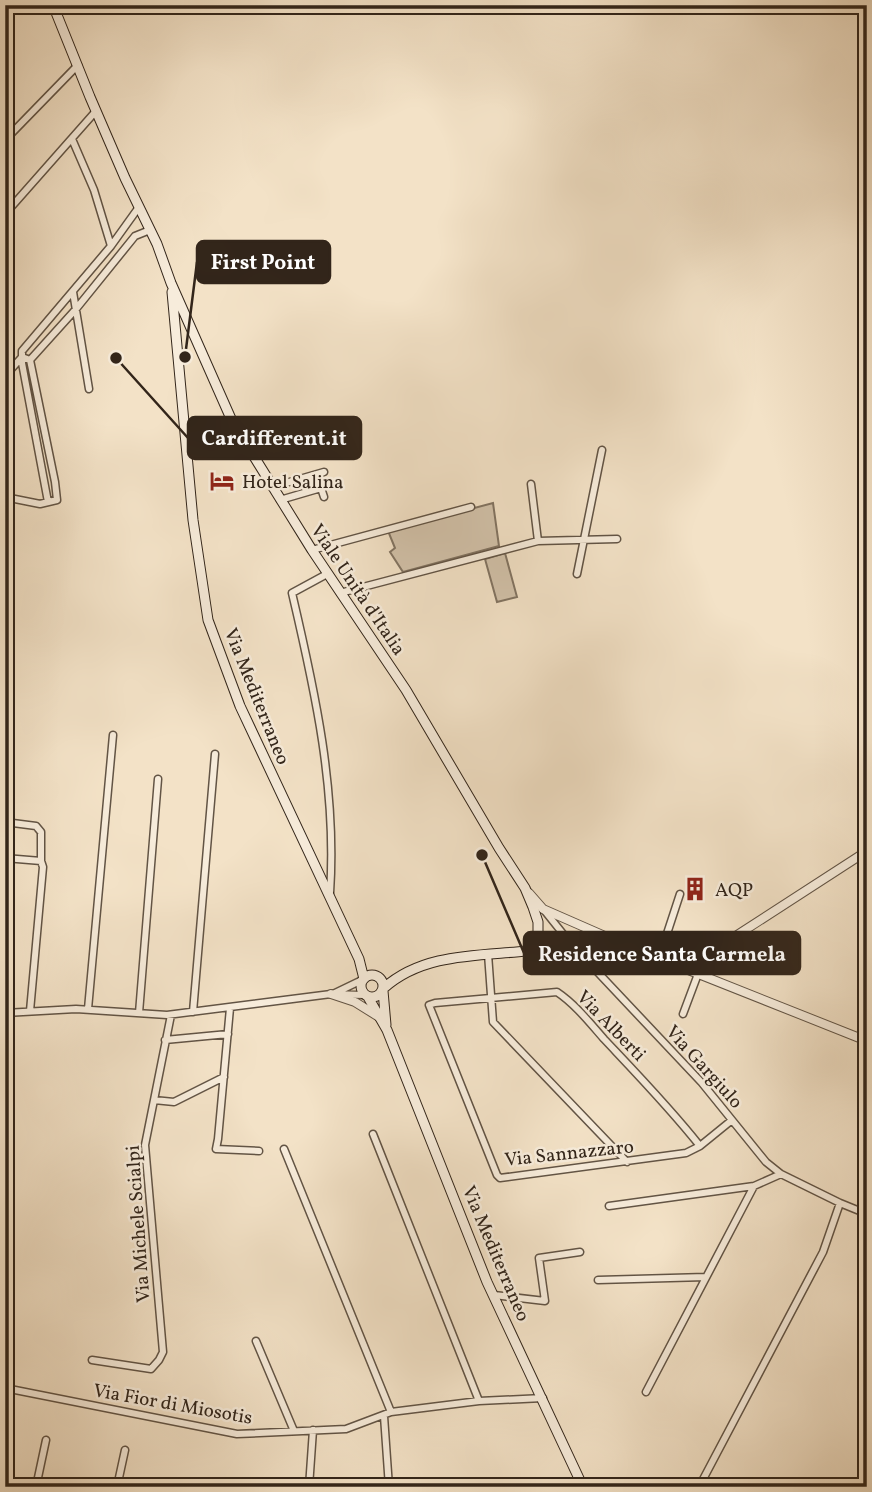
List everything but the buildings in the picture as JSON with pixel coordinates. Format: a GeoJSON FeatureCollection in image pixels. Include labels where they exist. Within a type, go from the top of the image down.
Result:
{"type":"FeatureCollection","features":[{"type":"Feature","properties":{"kind":"main road","name":"Viale Unità d'Italia"},"geometry":{"type":"LineString","coordinates":[[53,5],[96,111],[232,421],[327,574],[405,690],[524,888],[538,922],[535,943],[527,951]]}},
{"type":"Feature","properties":{"kind":"main road","name":"Via Mediterraneo"},"geometry":{"type":"LineString","coordinates":[[172,283],[193,520],[208,620],[240,706],[359,959],[363,979]]}},
{"type":"Feature","properties":{"kind":"main road"},"geometry":{"type":"LineString","coordinates":[[177,341],[184,333],[194,334]]}},
{"type":"Feature","properties":{"kind":"main road"},"geometry":{"type":"LineString","coordinates":[[366,996],[378,996],[397,977],[448,958],[527,951]]}},
{"type":"Feature","properties":{"kind":"main road"},"geometry":{"type":"LineString","coordinates":[[370,975],[377,976],[382,981],[387,1030],[361,988],[363,979],[370,975]]}},
{"type":"Feature","properties":{"kind":"main road","name":"Via Mediterraneo"},"geometry":{"type":"LineString","coordinates":[[387,1030],[494,1295],[583,1487]]}},
{"type":"Feature","properties":{"kind":"street"},"geometry":{"type":"LineString","coordinates":[[863,5],[867,16]]}},
{"type":"Feature","properties":{"kind":"street"},"geometry":{"type":"LineString","coordinates":[[5,140],[78,65]]}},
{"type":"Feature","properties":{"kind":"street"},"geometry":{"type":"LineString","coordinates":[[5,214],[96,111]]}},
{"type":"Feature","properties":{"kind":"street"},"geometry":{"type":"LineString","coordinates":[[72,139],[94,190],[111,246]]}},
{"type":"Feature","properties":{"kind":"street"},"geometry":{"type":"LineString","coordinates":[[50,502],[22,351],[111,246],[139,207]]}},
{"type":"Feature","properties":{"kind":"street"},"geometry":{"type":"LineString","coordinates":[[30,360],[76,309],[135,236],[150,230]]}},
{"type":"Feature","properties":{"kind":"street"},"geometry":{"type":"LineString","coordinates":[[73,292],[89,389]]}},
{"type":"Feature","properties":{"kind":"street"},"geometry":{"type":"LineString","coordinates":[[22,357],[30,360]]}},
{"type":"Feature","properties":{"kind":"street"},"geometry":{"type":"LineString","coordinates":[[5,376],[22,357]]}},
{"type":"Feature","properties":{"kind":"street"},"geometry":{"type":"LineString","coordinates":[[5,497],[40,504],[57,500],[30,360]]}},
{"type":"Feature","properties":{"kind":"street"},"geometry":{"type":"LineString","coordinates":[[577,574],[602,450]]}},
{"type":"Feature","properties":{"kind":"street"},"geometry":{"type":"LineString","coordinates":[[272,487],[324,472]]}},
{"type":"Feature","properties":{"kind":"street"},"geometry":{"type":"LineString","coordinates":[[531,484],[538,541]]}},
{"type":"Feature","properties":{"kind":"street","name":"Viale Unità d'Italia"},"geometry":{"type":"LineString","coordinates":[[280,500],[321,488],[324,497]]}},
{"type":"Feature","properties":{"kind":"street"},"geometry":{"type":"LineString","coordinates":[[312,550],[471,507]]}},
{"type":"Feature","properties":{"kind":"street"},"geometry":{"type":"LineString","coordinates":[[340,593],[538,541],[617,539]]}},
{"type":"Feature","properties":{"kind":"street"},"geometry":{"type":"LineString","coordinates":[[327,574],[292,593],[313,685],[326,763],[332,863],[330,898]]}},
{"type":"Feature","properties":{"kind":"street"},"geometry":{"type":"LineString","coordinates":[[88,1009],[113,735]]}},
{"type":"Feature","properties":{"kind":"street"},"geometry":{"type":"LineString","coordinates":[[193,1012],[215,754]]}},
{"type":"Feature","properties":{"kind":"street"},"geometry":{"type":"LineString","coordinates":[[139,1013],[158,779]]}},
{"type":"Feature","properties":{"kind":"street"},"geometry":{"type":"LineString","coordinates":[[5,822],[36,826],[41,832],[43,867],[30,1012]]}},
{"type":"Feature","properties":{"kind":"street"},"geometry":{"type":"LineString","coordinates":[[683,1014],[694,972],[693,965],[867,850]]}},
{"type":"Feature","properties":{"kind":"street"},"geometry":{"type":"LineString","coordinates":[[5,858],[41,861]]}},
{"type":"Feature","properties":{"kind":"street"},"geometry":{"type":"LineString","coordinates":[[317,872],[332,863]]}},
{"type":"Feature","properties":{"kind":"street"},"geometry":{"type":"LineString","coordinates":[[524,888],[542,909],[867,1041]]}},
{"type":"Feature","properties":{"kind":"street"},"geometry":{"type":"LineString","coordinates":[[659,958],[680,894]]}},
{"type":"Feature","properties":{"kind":"street","name":"Via Gargiulo"},"geometry":{"type":"LineString","coordinates":[[542,909],[572,945],[702,1083],[766,1161],[781,1174],[867,1214]]}},
{"type":"Feature","properties":{"kind":"street"},"geometry":{"type":"LineString","coordinates":[[527,951],[600,941],[623,944]]}},
{"type":"Feature","properties":{"kind":"street"},"geometry":{"type":"LineString","coordinates":[[488,954],[493,1022],[627,1162]]}},
{"type":"Feature","properties":{"kind":"street"},"geometry":{"type":"LineString","coordinates":[[331,994],[363,979]]}},
{"type":"Feature","properties":{"kind":"street","name":"Via Alberti"},"geometry":{"type":"LineString","coordinates":[[429,1005],[558,992],[655,1093],[700,1146]]}},
{"type":"Feature","properties":{"kind":"street"},"geometry":{"type":"LineString","coordinates":[[5,1013],[88,1009],[170,1015],[331,994],[366,996]]}},
{"type":"Feature","properties":{"kind":"street"},"geometry":{"type":"LineString","coordinates":[[331,994],[355,1002],[380,1018]]}},
{"type":"Feature","properties":{"kind":"street","name":"Via Sannazzaro"},"geometry":{"type":"LineString","coordinates":[[429,1005],[500,1178],[686,1153],[700,1146],[732,1120]]}},
{"type":"Feature","properties":{"kind":"street"},"geometry":{"type":"LineString","coordinates":[[230,1008],[216,1149],[259,1151]]}},
{"type":"Feature","properties":{"kind":"street","name":"Via Michele Scialpi"},"geometry":{"type":"LineString","coordinates":[[92,1360],[151,1369],[163,1352],[145,1145],[170,1015]]}},
{"type":"Feature","properties":{"kind":"street"},"geometry":{"type":"LineString","coordinates":[[165,1040],[228,1034]]}},
{"type":"Feature","properties":{"kind":"street"},"geometry":{"type":"LineString","coordinates":[[154,1100],[174,1102],[223,1077]]}},
{"type":"Feature","properties":{"kind":"street"},"geometry":{"type":"LineString","coordinates":[[373,1134],[480,1401]]}},
{"type":"Feature","properties":{"kind":"street"},"geometry":{"type":"LineString","coordinates":[[284,1149],[388,1414],[389,1487]]}},
{"type":"Feature","properties":{"kind":"street"},"geometry":{"type":"LineString","coordinates":[[609,1206],[754,1186],[781,1174]]}},
{"type":"Feature","properties":{"kind":"street"},"geometry":{"type":"LineString","coordinates":[[646,1392],[754,1186]]}},
{"type":"Feature","properties":{"kind":"street"},"geometry":{"type":"LineString","coordinates":[[699,1487],[822,1252],[841,1203]]}},
{"type":"Feature","properties":{"kind":"street"},"geometry":{"type":"LineString","coordinates":[[494,1295],[545,1301],[539,1258],[580,1252]]}},
{"type":"Feature","properties":{"kind":"street"},"geometry":{"type":"LineString","coordinates":[[598,1280],[706,1278]]}},
{"type":"Feature","properties":{"kind":"street"},"geometry":{"type":"LineString","coordinates":[[257,1340],[294,1432]]}},
{"type":"Feature","properties":{"kind":"street","name":"Via Fior di Miosotis"},"geometry":{"type":"LineString","coordinates":[[5,1388],[237,1434],[346,1429],[388,1414],[480,1401],[542,1398]]}},
{"type":"Feature","properties":{"kind":"street"},"geometry":{"type":"LineString","coordinates":[[309,1487],[313,1430]]}},
{"type":"Feature","properties":{"kind":"street"},"geometry":{"type":"LineString","coordinates":[[36,1487],[46,1440]]}},
{"type":"Feature","properties":{"kind":"street"},"geometry":{"type":"LineString","coordinates":[[117,1487],[125,1450]]}},
{"type":"Feature","properties":{"kind":"shaded area"},"geometry":{"type":"Polygon","coordinates":[[[493,503],[499,546],[403,572],[390,552],[395,548],[388,531],[493,503]]]}},
{"type":"Feature","properties":{"kind":"shaded area"},"geometry":{"type":"Polygon","coordinates":[[[505,553],[517,597],[497,602],[485,559],[505,553]]]}},
{"type":"Feature","properties":{"kind":"place","name":"First Point"},"geometry":{"type":"Point","coordinates":[185,357]}},
{"type":"Feature","properties":{"kind":"place","name":"Cardifferent.it"},"geometry":{"type":"Point","coordinates":[116,358]}},
{"type":"Feature","properties":{"kind":"place","name":"Hotel Salina"},"geometry":{"type":"Point","coordinates":[222,481]}},
{"type":"Feature","properties":{"kind":"place","name":"Residence Santa Carmela"},"geometry":{"type":"Point","coordinates":[482,855]}},
{"type":"Feature","properties":{"kind":"place","name":"AQP"},"geometry":{"type":"Point","coordinates":[695,889]}}]}
